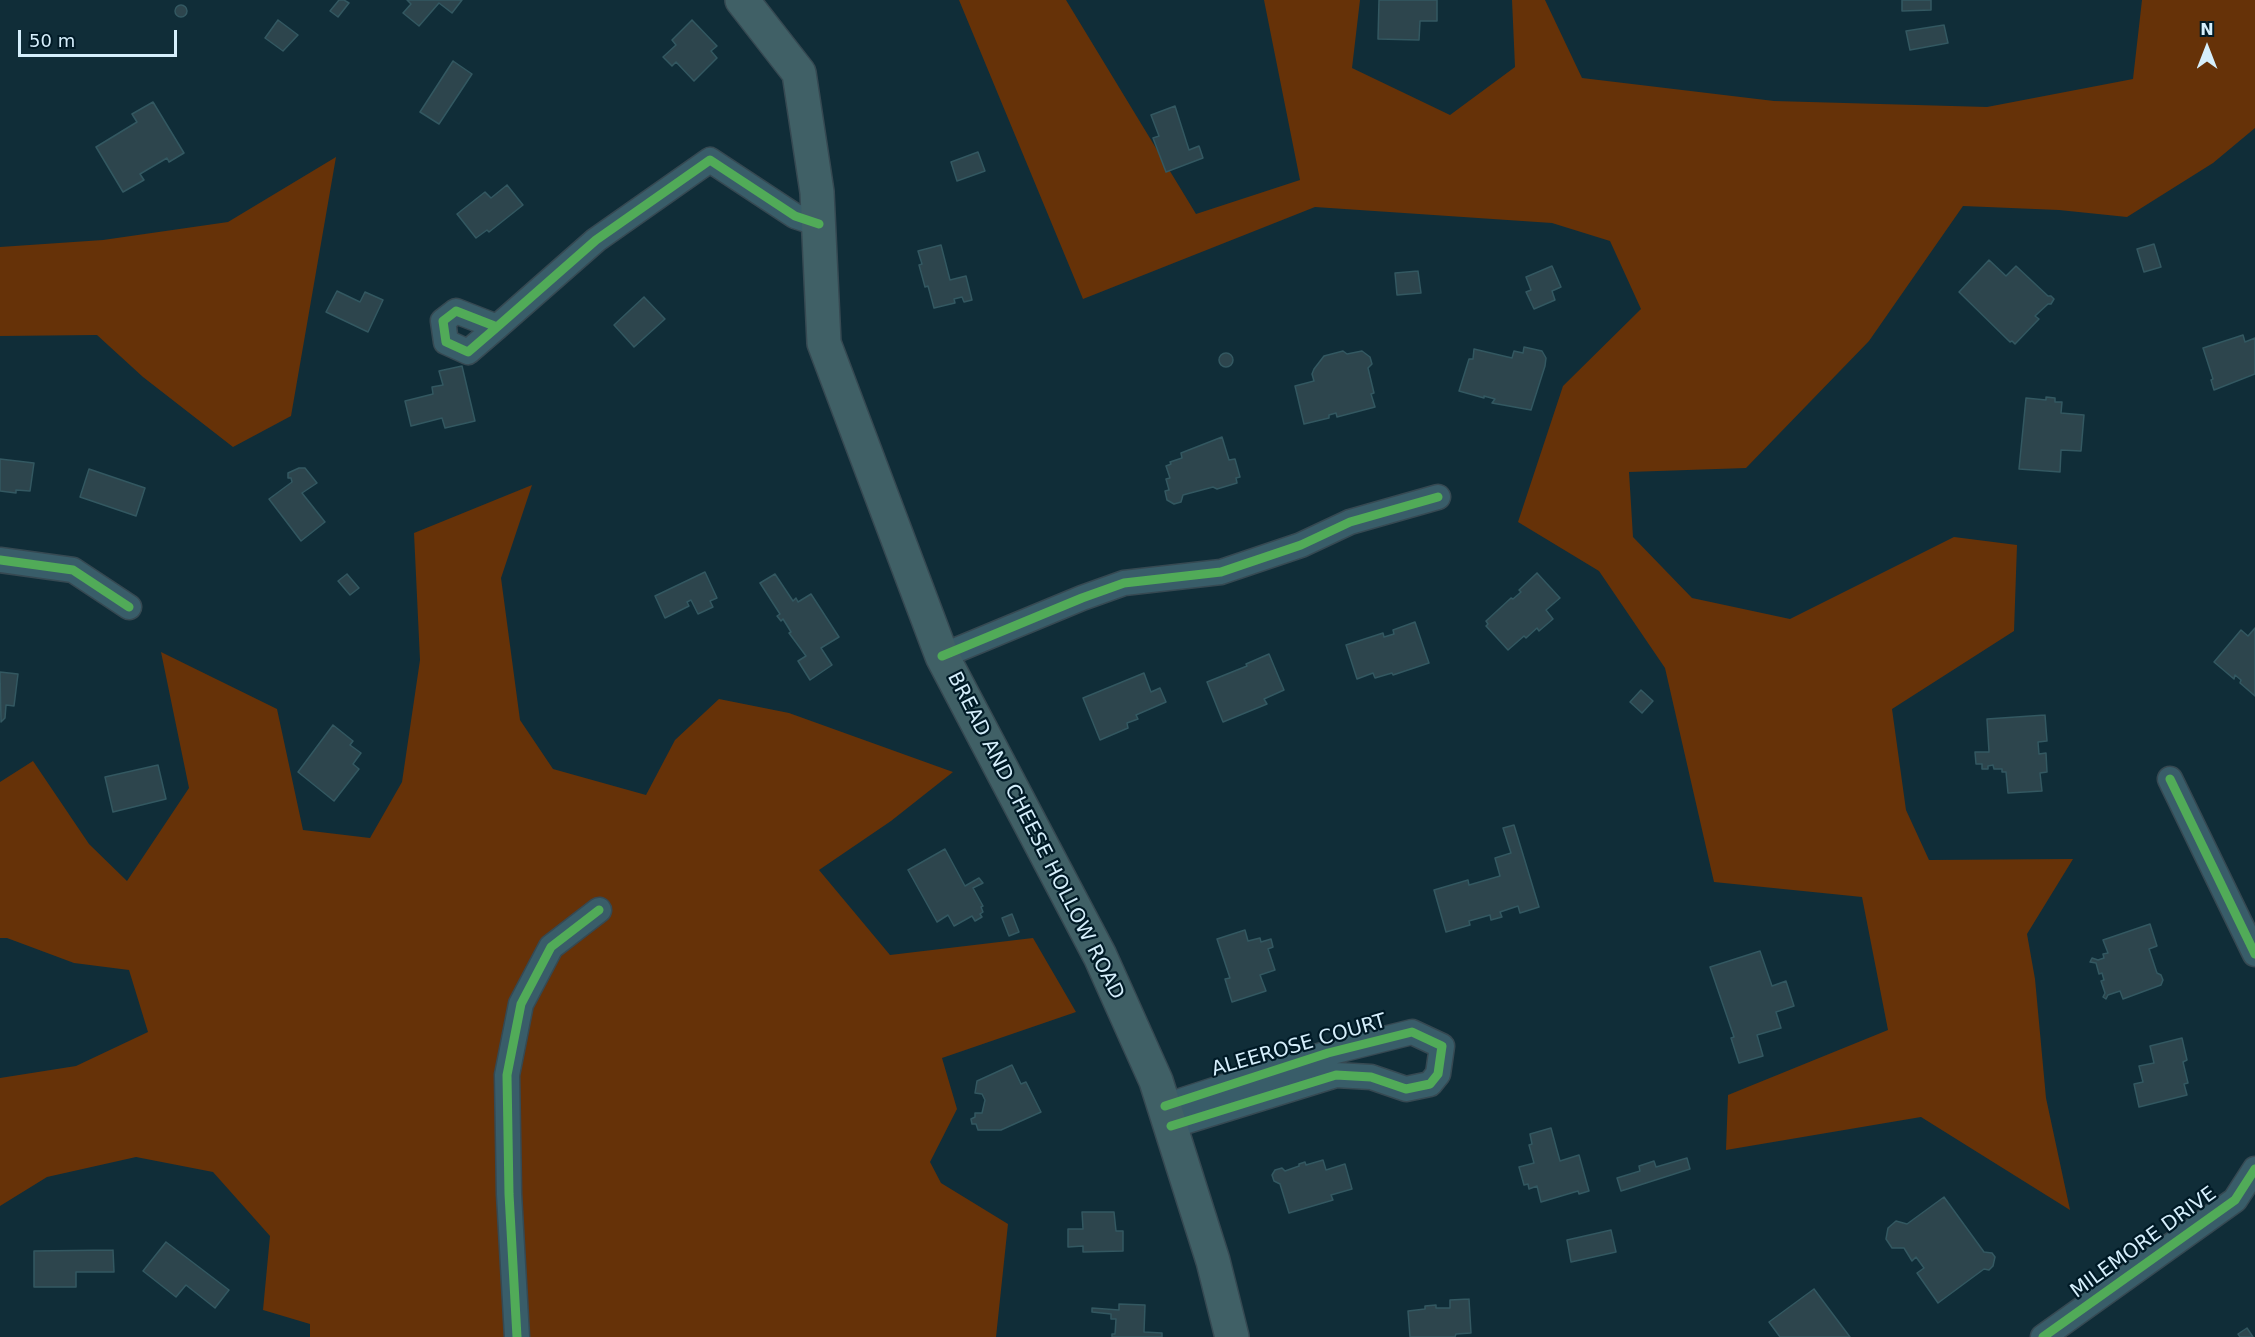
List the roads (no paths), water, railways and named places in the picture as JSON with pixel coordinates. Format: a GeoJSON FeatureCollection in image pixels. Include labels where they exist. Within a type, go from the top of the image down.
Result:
{"type":"FeatureCollection","features":[{"type":"Feature","properties":{"kind":"main road","name":"BREAD AND CHEESE HOLLOW ROAD"},"geometry":{"type":"LineString","coordinates":[[742,0],[799,73],[817,192],[824,343],[942,656],[1100,956],[1168,1116],[1213,1261],[1232,1337]]}},
{"type":"Feature","properties":{"kind":"street"},"geometry":{"type":"LineString","coordinates":[[497,327],[596,240],[710,160],[795,216],[819,224]]}},
{"type":"Feature","properties":{"kind":"street"},"geometry":{"type":"LineString","coordinates":[[942,656],[1124,583],[1221,572],[1301,545],[1350,522],[1438,497]]}},
{"type":"Feature","properties":{"kind":"street"},"geometry":{"type":"LineString","coordinates":[[0,560],[73,570],[129,607]]}},
{"type":"Feature","properties":{"kind":"street"},"geometry":{"type":"LineString","coordinates":[[2170,779],[2255,954]]}},
{"type":"Feature","properties":{"kind":"street"},"geometry":{"type":"LineString","coordinates":[[517,1337],[509,1194],[507,1075],[520,1004],[551,947],[599,910]]}},
{"type":"Feature","properties":{"kind":"street","name":"ALEEROSE COURT"},"geometry":{"type":"LineString","coordinates":[[1412,1032],[1443,1046],[1438,1074],[1430,1084],[1406,1089],[1371,1077],[1336,1075],[1168,1116],[1328,1053],[1412,1032]]}},
{"type":"Feature","properties":{"kind":"street","name":"MILEMORE DRIVE"},"geometry":{"type":"LineString","coordinates":[[2043,1337],[2235,1200],[2255,1168]]}}]}
